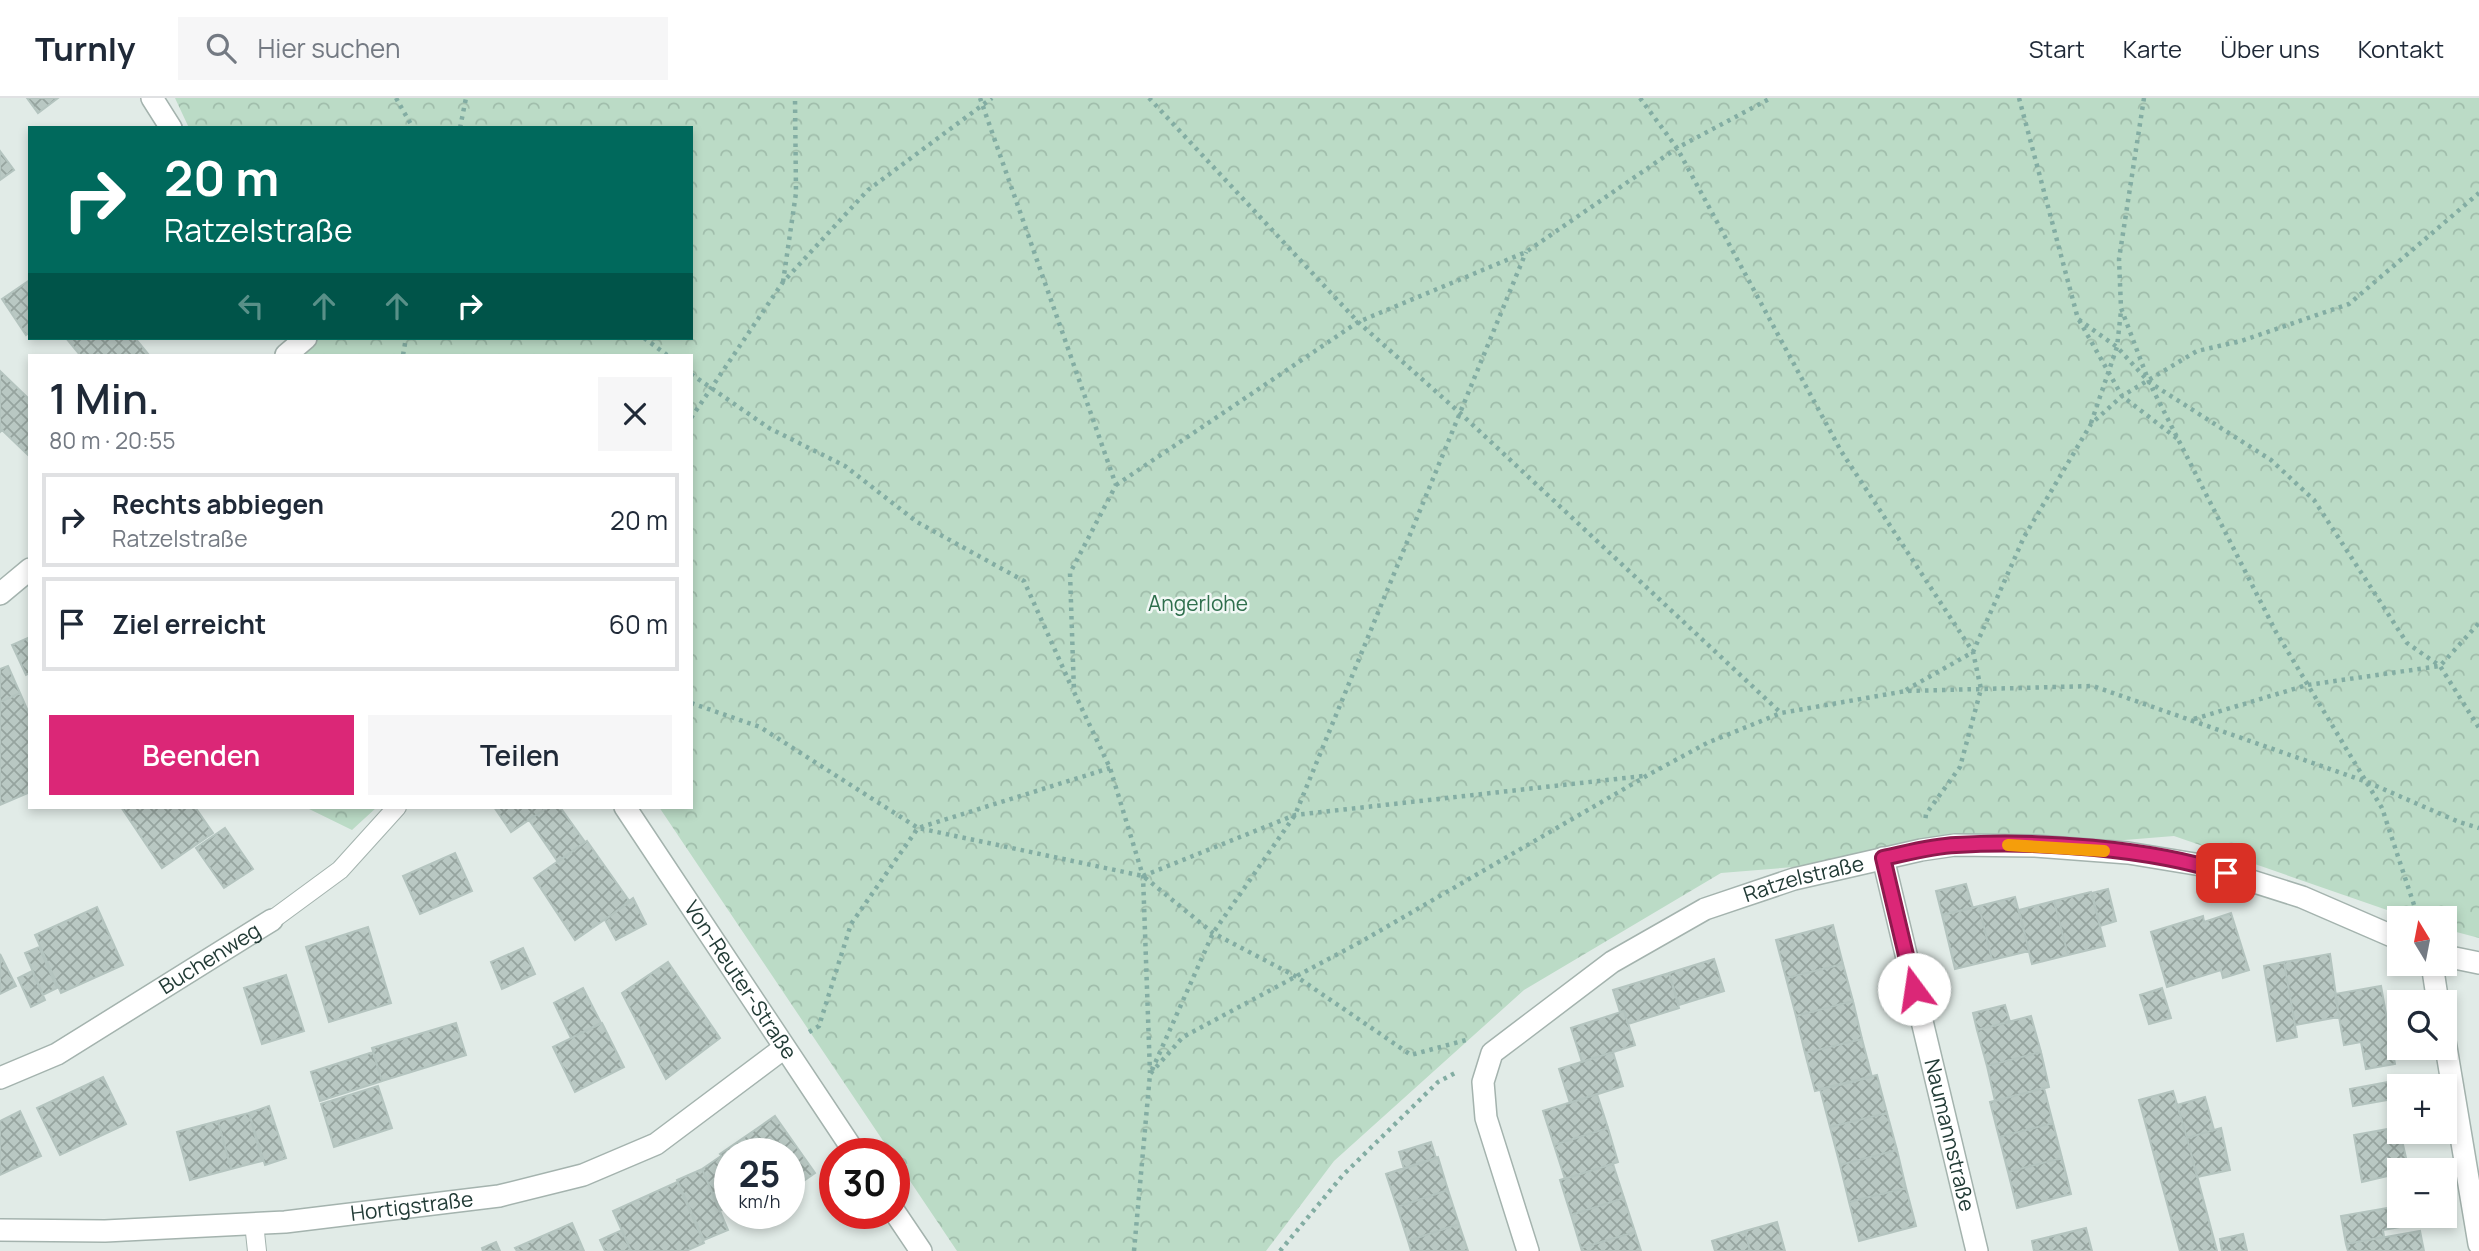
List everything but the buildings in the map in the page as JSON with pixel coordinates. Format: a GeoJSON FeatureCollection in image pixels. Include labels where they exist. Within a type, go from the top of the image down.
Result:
{"type":"FeatureCollection","features":[{"type":"Feature","properties":{"kind":"street"},"geometry":{"type":"LineString","coordinates":[[152,98],[170,126]]}},
{"type":"Feature","properties":{"kind":"street"},"geometry":{"type":"LineString","coordinates":[[287,354],[304,340]]}},
{"type":"Feature","properties":{"kind":"street"},"geometry":{"type":"LineString","coordinates":[[2,587],[28,570]]}},
{"type":"Feature","properties":{"kind":"street","name":"Von-Reuter-Straße"},"geometry":{"type":"LineString","coordinates":[[626,809],[845,1138]]}},
{"type":"Feature","properties":{"kind":"street","name":"Ratzelstraße"},"geometry":{"type":"LineString","coordinates":[[1492,1053],[1612,962],[1705,909],[1794,879],[1883,858],[1955,845],[2035,846],[2128,853],[2201,865],[2302,897],[2387,934]]}},
{"type":"Feature","properties":{"kind":"street","name":"Naumannstraße"},"geometry":{"type":"LineString","coordinates":[[1883,858],[1977,1251]]}},
{"type":"Feature","properties":{"kind":"street","name":"Buchenweg"},"geometry":{"type":"LineString","coordinates":[[0,1079],[57,1054],[272,920]]}},
{"type":"Feature","properties":{"kind":"street"},"geometry":{"type":"LineString","coordinates":[[2457,959],[2479,964]]}},
{"type":"Feature","properties":{"kind":"street","name":"Hortigstraße"},"geometry":{"type":"LineString","coordinates":[[0,1230],[105,1231],[254,1223],[499,1196],[583,1175],[656,1143],[784,1048]]}},
{"type":"Feature","properties":{"kind":"street"},"geometry":{"type":"LineString","coordinates":[[1492,1053],[1483,1082],[1486,1118],[1528,1251]]}},
{"type":"Feature","properties":{"kind":"street"},"geometry":{"type":"LineString","coordinates":[[2448,1060],[2479,1244]]}},
{"type":"Feature","properties":{"kind":"street"},"geometry":{"type":"LineString","coordinates":[[906,1229],[921,1251]]}},
{"type":"Feature","properties":{"kind":"lane","name":"Buchenweg"},"geometry":{"type":"LineString","coordinates":[[272,920],[340,870],[395,809]]}},
{"type":"Feature","properties":{"kind":"lane"},"geometry":{"type":"LineString","coordinates":[[254,1223],[257,1251]]}},
{"type":"Feature","properties":{"kind":"path"},"geometry":{"type":"LineString","coordinates":[[397,98],[412,126]]}},
{"type":"Feature","properties":{"kind":"path"},"geometry":{"type":"LineString","coordinates":[[460,126],[466,98]]}},
{"type":"Feature","properties":{"kind":"path"},"geometry":{"type":"LineString","coordinates":[[783,282],[796,193],[794,98]]}},
{"type":"Feature","properties":{"kind":"path"},"geometry":{"type":"LineString","coordinates":[[981,98],[1116,485]]}},
{"type":"Feature","properties":{"kind":"path"},"geometry":{"type":"LineString","coordinates":[[693,415],[783,282],[868,190],[992,98]]}},
{"type":"Feature","properties":{"kind":"path"},"geometry":{"type":"LineString","coordinates":[[1149,98],[1357,322],[1460,413],[1781,713]]}},
{"type":"Feature","properties":{"kind":"path"},"geometry":{"type":"LineString","coordinates":[[1640,98],[1677,148],[1841,451],[1973,652],[1981,690],[1960,767],[1926,814],[1921,850]]}},
{"type":"Feature","properties":{"kind":"path"},"geometry":{"type":"LineString","coordinates":[[1074,692],[1070,573],[1116,485],[1357,322],[1526,252],[1677,148],[1771,98]]}},
{"type":"Feature","properties":{"kind":"path"},"geometry":{"type":"LineString","coordinates":[[2020,98],[2078,319],[2122,396],[2182,442]]}},
{"type":"Feature","properties":{"kind":"path"},"geometry":{"type":"LineString","coordinates":[[1906,691],[1973,652],[2024,537],[2091,424],[2117,347],[2121,307],[2119,259],[2144,98]]}},
{"type":"Feature","properties":{"kind":"path"},"geometry":{"type":"LineString","coordinates":[[2091,424],[2122,396],[2197,351],[2241,341],[2349,304],[2479,193]]}},
{"type":"Feature","properties":{"kind":"path"},"geometry":{"type":"LineString","coordinates":[[1150,1074],[1213,933],[1295,815],[1526,252]]}},
{"type":"Feature","properties":{"kind":"path"},"geometry":{"type":"LineString","coordinates":[[2121,307],[2149,382],[2182,442],[2276,632],[2382,808],[2415,906]]}},
{"type":"Feature","properties":{"kind":"path"},"geometry":{"type":"LineString","coordinates":[[2078,319],[2117,347],[2149,382],[2271,460],[2314,500],[2407,643],[2440,666],[2479,728]]}},
{"type":"Feature","properties":{"kind":"path"},"geometry":{"type":"LineString","coordinates":[[647,340],[666,354]]}},
{"type":"Feature","properties":{"kind":"path"},"geometry":{"type":"LineString","coordinates":[[693,376],[769,428],[845,466],[917,522],[1024,581],[1110,768],[1143,876],[1150,1074],[1134,1251]]}},
{"type":"Feature","properties":{"kind":"path"},"geometry":{"type":"LineString","coordinates":[[2193,719],[2308,685],[2440,666],[2479,623]]}},
{"type":"Feature","properties":{"kind":"path"},"geometry":{"type":"LineString","coordinates":[[1150,1074],[1183,1037],[1297,977],[1707,743],[1781,713],[1906,691],[2093,686],[2367,782],[2479,828]]}},
{"type":"Feature","properties":{"kind":"path"},"geometry":{"type":"LineString","coordinates":[[693,704],[760,726],[918,828],[1143,876],[1213,933],[1297,977],[1411,1055],[1475,1038]]}},
{"type":"Feature","properties":{"kind":"path"},"geometry":{"type":"LineString","coordinates":[[784,1048],[819,1026],[851,924],[918,828],[1110,768]]}},
{"type":"Feature","properties":{"kind":"path"},"geometry":{"type":"LineString","coordinates":[[1143,876],[1295,815],[1648,775]]}},
{"type":"Feature","properties":{"kind":"path"},"geometry":{"type":"LineString","coordinates":[[1280,1251],[1343,1175],[1438,1082],[1492,1053]]}},
{"type":"Feature","properties":{"kind":"green space","name":"Angerlohe"},"geometry":{"type":"Polygon","coordinates":[[[175,98],[2479,98],[2479,938],[2457,932],[2457,906],[2387,906],[2387,910],[2174,836],[1721,873],[1524,990],[1334,1161],[1266,1251],[957,1251],[910,1181],[910,1138],[881,1138],[660,809],[693,809],[693,354],[299,354],[292,340],[693,340],[693,126],[188,126],[175,98]]]}},
{"type":"Feature","properties":{"kind":"green space"},"geometry":{"type":"Polygon","coordinates":[[[309,809],[375,809],[352,830],[309,809]]]}},
{"type":"Feature","properties":{"kind":"slow traffic"},"geometry":{"type":"LineString","coordinates":[[2008,845],[2104,851]]}},
{"type":"Feature","properties":{"kind":"route"},"geometry":{"type":"LineString","coordinates":[[1914,989],[1883,858],[1955,845],[2035,846],[2128,853],[2201,865],[2226,873]]}}]}
